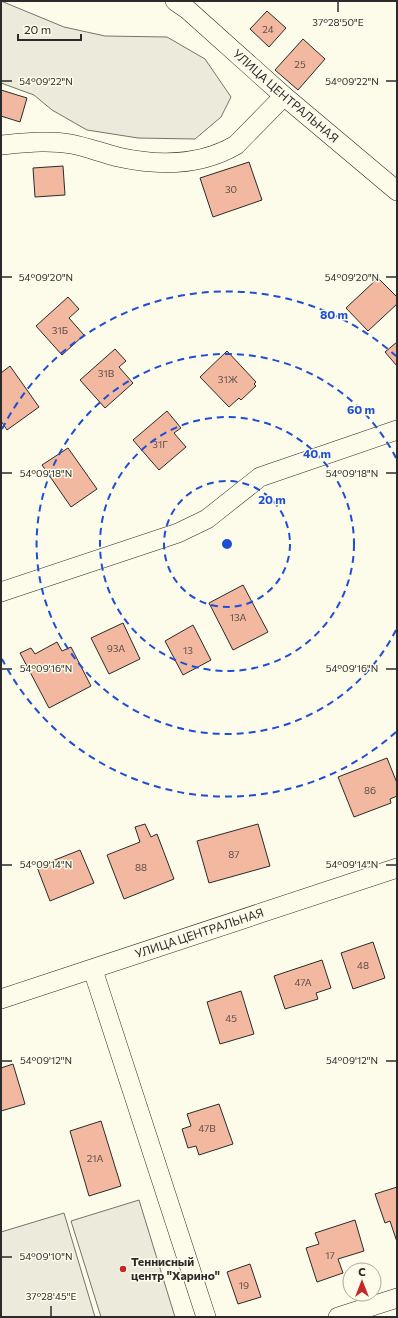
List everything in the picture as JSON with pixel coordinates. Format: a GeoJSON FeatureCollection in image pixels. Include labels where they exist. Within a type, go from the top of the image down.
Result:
{"type":"FeatureCollection","features":[{"type":"Feature","properties":{"kind":"street","name":"УЛИЦА ЦЕНТРАЛЬНАЯ"},"geometry":{"type":"LineString","coordinates":[[175,1],[284,96],[397,190]]}},
{"type":"Feature","properties":{"kind":"street"},"geometry":{"type":"LineString","coordinates":[[1,145],[45,141],[59,142],[141,161],[164,164],[187,161],[227,150],[236,145],[284,96]]}},
{"type":"Feature","properties":{"kind":"street"},"geometry":{"type":"LineString","coordinates":[[1,592],[178,533],[207,519],[260,477],[397,430]]}},
{"type":"Feature","properties":{"kind":"street","name":"УЛИЦА ЦЕНТРАЛЬНАЯ"},"geometry":{"type":"LineString","coordinates":[[1,999],[93,970],[397,868]]}},
{"type":"Feature","properties":{"kind":"street"},"geometry":{"type":"LineString","coordinates":[[93,970],[206,1317]]}},
{"type":"Feature","properties":{"kind":"street"},"geometry":{"type":"LineString","coordinates":[[338,1317],[397,1298]]}},
{"type":"Feature","properties":{"kind":"shaded area"},"geometry":{"type":"Polygon","coordinates":[[[1,1],[64,27],[105,36],[167,37],[205,59],[231,97],[221,117],[195,139],[138,138],[87,130],[52,110],[34,95],[1,83],[1,1]]]}},
{"type":"Feature","properties":{"kind":"shaded area","name":"Теннисный центр \"Харино\""},"geometry":{"type":"Polygon","coordinates":[[[139,1200],[175,1317],[101,1317],[71,1221],[139,1200]]]}},
{"type":"Feature","properties":{"kind":"shaded area"},"geometry":{"type":"Polygon","coordinates":[[[64,1213],[95,1317],[1,1317],[1,1232],[64,1213]]]}},
{"type":"Feature","properties":{"kind":"building"},"geometry":{"type":"Polygon","coordinates":[[[267,11],[286,28],[269,47],[250,29],[267,11]]]}},
{"type":"Feature","properties":{"kind":"building"},"geometry":{"type":"Polygon","coordinates":[[[303,39],[325,59],[298,90],[275,70],[303,39]]]}},
{"type":"Feature","properties":{"kind":"building"},"geometry":{"type":"Polygon","coordinates":[[[1,90],[27,98],[20,122],[1,116],[1,90]]]}},
{"type":"Feature","properties":{"kind":"building"},"geometry":{"type":"Polygon","coordinates":[[[249,162],[262,200],[213,217],[200,178],[249,162]]]}},
{"type":"Feature","properties":{"kind":"building"},"geometry":{"type":"Polygon","coordinates":[[[63,166],[65,195],[35,197],[33,168],[63,166]]]}},
{"type":"Feature","properties":{"kind":"building"},"geometry":{"type":"Polygon","coordinates":[[[378,278],[397,297],[397,304],[368,331],[346,308],[378,278]]]}},
{"type":"Feature","properties":{"kind":"building"},"geometry":{"type":"Polygon","coordinates":[[[68,297],[79,309],[69,318],[84,335],[62,355],[36,326],[68,297]]]}},
{"type":"Feature","properties":{"kind":"building"},"geometry":{"type":"Polygon","coordinates":[[[397,342],[397,366],[385,352],[397,342]]]}},
{"type":"Feature","properties":{"kind":"building"},"geometry":{"type":"Polygon","coordinates":[[[115,349],[126,361],[119,367],[133,383],[105,408],[80,380],[115,349]]]}},
{"type":"Feature","properties":{"kind":"building"},"geometry":{"type":"Polygon","coordinates":[[[227,351],[256,382],[254,384],[256,386],[241,400],[239,398],[229,407],[200,377],[227,351]]]}},
{"type":"Feature","properties":{"kind":"building"},"geometry":{"type":"Polygon","coordinates":[[[10,366],[39,407],[7,430],[1,421],[1,373],[10,366]]]}},
{"type":"Feature","properties":{"kind":"building"},"geometry":{"type":"Polygon","coordinates":[[[167,411],[181,428],[174,433],[186,447],[159,470],[133,440],[167,411]]]}},
{"type":"Feature","properties":{"kind":"building"},"geometry":{"type":"Polygon","coordinates":[[[68,448],[97,489],[71,507],[42,465],[68,448]]]}},
{"type":"Feature","properties":{"kind":"building"},"geometry":{"type":"Polygon","coordinates":[[[243,585],[268,632],[233,650],[209,603],[243,585]]]}},
{"type":"Feature","properties":{"kind":"building"},"geometry":{"type":"Polygon","coordinates":[[[123,623],[140,659],[109,674],[91,638],[123,623]]]}},
{"type":"Feature","properties":{"kind":"building"},"geometry":{"type":"Polygon","coordinates":[[[193,625],[211,660],[183,675],[165,641],[193,625]]]}},
{"type":"Feature","properties":{"kind":"building"},"geometry":{"type":"Polygon","coordinates":[[[57,642],[62,651],[71,647],[91,686],[49,708],[20,653],[31,648],[35,654],[57,642]]]}},
{"type":"Feature","properties":{"kind":"building"},"geometry":{"type":"Polygon","coordinates":[[[387,758],[397,783],[397,796],[390,799],[391,803],[354,817],[338,777],[387,758]]]}},
{"type":"Feature","properties":{"kind":"building"},"geometry":{"type":"Polygon","coordinates":[[[145,824],[151,837],[157,834],[174,879],[124,899],[107,855],[140,842],[135,827],[145,824]]]}},
{"type":"Feature","properties":{"kind":"building"},"geometry":{"type":"Polygon","coordinates":[[[258,824],[270,866],[209,883],[197,841],[258,824]]]}},
{"type":"Feature","properties":{"kind":"building"},"geometry":{"type":"Polygon","coordinates":[[[80,850],[94,883],[50,901],[37,867],[80,850]]]}},
{"type":"Feature","properties":{"kind":"building"},"geometry":{"type":"Polygon","coordinates":[[[373,942],[385,978],[353,989],[341,953],[373,942]]]}},
{"type":"Feature","properties":{"kind":"building"},"geometry":{"type":"Polygon","coordinates":[[[322,960],[331,988],[316,993],[318,999],[285,1009],[274,976],[322,960]]]}},
{"type":"Feature","properties":{"kind":"building"},"geometry":{"type":"Polygon","coordinates":[[[241,991],[254,1034],[220,1044],[207,1002],[241,991]]]}},
{"type":"Feature","properties":{"kind":"building"},"geometry":{"type":"Polygon","coordinates":[[[13,1064],[25,1104],[1,1111],[1,1068],[13,1064]]]}},
{"type":"Feature","properties":{"kind":"building"},"geometry":{"type":"Polygon","coordinates":[[[219,1104],[233,1144],[199,1155],[196,1146],[188,1148],[182,1129],[191,1126],[187,1114],[219,1104]]]}},
{"type":"Feature","properties":{"kind":"building"},"geometry":{"type":"Polygon","coordinates":[[[101,1121],[121,1186],[89,1196],[70,1131],[101,1121]]]}},
{"type":"Feature","properties":{"kind":"building"},"geometry":{"type":"Polygon","coordinates":[[[397,1187],[397,1242],[390,1221],[385,1223],[375,1194],[397,1187]]]}},
{"type":"Feature","properties":{"kind":"building"},"geometry":{"type":"Polygon","coordinates":[[[355,1220],[364,1251],[338,1259],[342,1273],[317,1282],[306,1248],[319,1244],[315,1233],[355,1220]]]}},
{"type":"Feature","properties":{"kind":"building"},"geometry":{"type":"Polygon","coordinates":[[[250,1264],[261,1297],[238,1304],[227,1272],[250,1264]]]}},
{"type":"Feature","properties":{"kind":"place","name":"Теннисный центр \"Харино\""},"geometry":{"type":"Point","coordinates":[123,1269]}}]}
